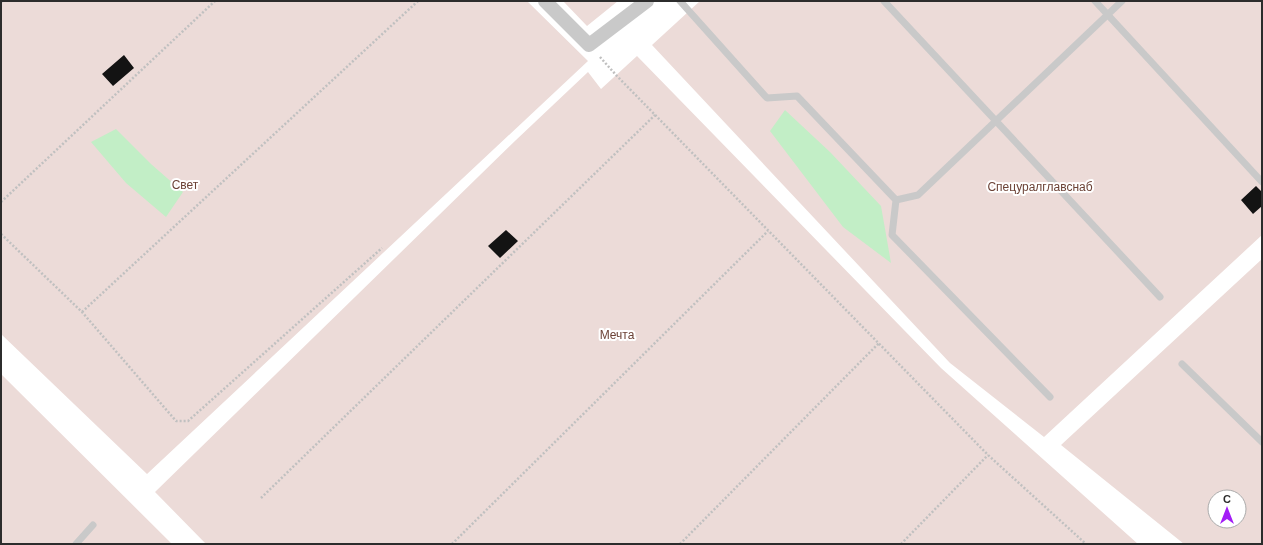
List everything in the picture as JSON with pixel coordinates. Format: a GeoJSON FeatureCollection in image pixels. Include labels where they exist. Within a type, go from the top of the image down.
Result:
{"type":"FeatureCollection","features":[{"type":"Feature","properties":{"kind":"street"},"geometry":{"type":"LineString","coordinates":[[545,1],[589,45],[647,1]]}},
{"type":"Feature","properties":{"kind":"lane"},"geometry":{"type":"LineString","coordinates":[[680,1],[767,98],[797,96],[896,200]]}},
{"type":"Feature","properties":{"kind":"lane"},"geometry":{"type":"LineString","coordinates":[[884,1],[1160,297]]}},
{"type":"Feature","properties":{"kind":"lane"},"geometry":{"type":"LineString","coordinates":[[1095,1],[1262,182]]}},
{"type":"Feature","properties":{"kind":"lane"},"geometry":{"type":"LineString","coordinates":[[896,200],[918,195],[1122,1]]}},
{"type":"Feature","properties":{"kind":"lane"},"geometry":{"type":"LineString","coordinates":[[896,200],[892,235],[1050,398]]}},
{"type":"Feature","properties":{"kind":"lane"},"geometry":{"type":"LineString","coordinates":[[1182,364],[1262,442]]}},
{"type":"Feature","properties":{"kind":"lane"},"geometry":{"type":"LineString","coordinates":[[76,544],[94,525]]}},
{"type":"Feature","properties":{"kind":"path"},"geometry":{"type":"LineString","coordinates":[[1,202],[215,1]]}},
{"type":"Feature","properties":{"kind":"path"},"geometry":{"type":"LineString","coordinates":[[82,312],[418,1]]}},
{"type":"Feature","properties":{"kind":"path"},"geometry":{"type":"LineString","coordinates":[[589,45],[616,76],[988,455],[1086,544]]}},
{"type":"Feature","properties":{"kind":"path"},"geometry":{"type":"LineString","coordinates":[[261,498],[655,116]]}},
{"type":"Feature","properties":{"kind":"path"},"geometry":{"type":"LineString","coordinates":[[452,544],[768,230]]}},
{"type":"Feature","properties":{"kind":"path"},"geometry":{"type":"LineString","coordinates":[[1,234],[82,312],[176,421],[188,421],[382,248]]}},
{"type":"Feature","properties":{"kind":"path"},"geometry":{"type":"LineString","coordinates":[[680,544],[879,343]]}},
{"type":"Feature","properties":{"kind":"path"},"geometry":{"type":"LineString","coordinates":[[901,544],[988,455]]}},
{"type":"Feature","properties":{"kind":"green space","name":"Свет"},"geometry":{"type":"Polygon","coordinates":[[[1,1],[527,1],[588,61],[147,474],[1,334],[1,1]]]}},
{"type":"Feature","properties":{"kind":"green space"},"geometry":{"type":"Polygon","coordinates":[[[563,1],[618,1],[587,26],[563,1]]]}},
{"type":"Feature","properties":{"kind":"green space","name":"Спецуралглавснаб"},"geometry":{"type":"Polygon","coordinates":[[[700,1],[1262,1],[1262,235],[1044,437],[950,363],[652,45],[700,1]]]}},
{"type":"Feature","properties":{"kind":"green space","name":"Мечта"},"geometry":{"type":"Polygon","coordinates":[[[637,56],[941,368],[1138,544],[206,544],[155,492],[516,140],[588,72],[601,89],[637,56]]]}},
{"type":"Feature","properties":{"kind":"green space"},"geometry":{"type":"Polygon","coordinates":[[[1262,259],[1262,544],[1184,544],[1061,445],[1262,259]]]}},
{"type":"Feature","properties":{"kind":"green space"},"geometry":{"type":"Polygon","coordinates":[[[1,374],[172,544],[1,544],[1,374]]]}},
{"type":"Feature","properties":{"kind":"shaded area"},"geometry":{"type":"Polygon","coordinates":[[[785,110],[830,152],[881,206],[891,263],[843,227],[770,131],[785,110]]]}},
{"type":"Feature","properties":{"kind":"shaded area"},"geometry":{"type":"Polygon","coordinates":[[[116,129],[151,164],[183,192],[166,217],[126,183],[91,142],[116,129]]]}},
{"type":"Feature","properties":{"kind":"building"},"geometry":{"type":"Polygon","coordinates":[[[124,55],[134,68],[113,86],[102,74],[124,55]]]}},
{"type":"Feature","properties":{"kind":"building"},"geometry":{"type":"Polygon","coordinates":[[[1256,186],[1262,192],[1262,206],[1253,214],[1241,200],[1256,186]]]}},
{"type":"Feature","properties":{"kind":"building"},"geometry":{"type":"Polygon","coordinates":[[[506,230],[518,241],[500,258],[488,246],[506,230]]]}}]}
